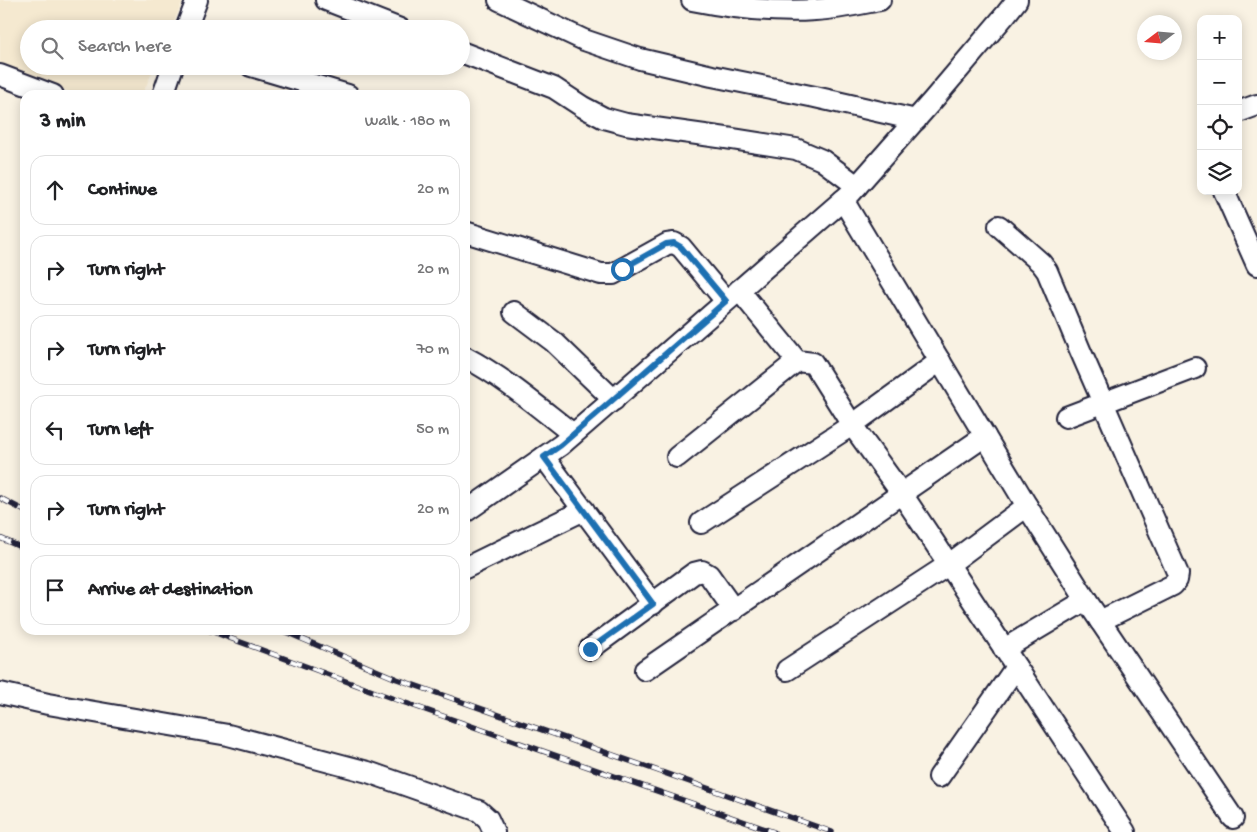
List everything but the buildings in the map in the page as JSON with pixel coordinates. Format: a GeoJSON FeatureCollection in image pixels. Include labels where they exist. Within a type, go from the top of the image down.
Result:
{"type":"FeatureCollection","features":[{"type":"Feature","properties":{"kind":"street"},"geometry":{"type":"LineString","coordinates":[[189,20],[197,0]]}},
{"type":"Feature","properties":{"kind":"street"},"geometry":{"type":"LineString","coordinates":[[326,0],[377,20]]}},
{"type":"Feature","properties":{"kind":"street"},"geometry":{"type":"LineString","coordinates":[[499,0],[584,40],[640,59],[916,120]]}},
{"type":"Feature","properties":{"kind":"street"},"geometry":{"type":"LineString","coordinates":[[692,0],[776,11],[845,7],[880,0]]}},
{"type":"Feature","properties":{"kind":"street"},"geometry":{"type":"LineString","coordinates":[[470,509],[561,445],[843,200],[916,120],[1017,0]]}},
{"type":"Feature","properties":{"kind":"street"},"geometry":{"type":"LineString","coordinates":[[470,55],[554,88],[604,118],[626,124],[796,150],[822,160],[857,186]]}},
{"type":"Feature","properties":{"kind":"street"},"geometry":{"type":"LineString","coordinates":[[0,75],[40,90]]}},
{"type":"Feature","properties":{"kind":"street"},"geometry":{"type":"LineString","coordinates":[[165,90],[170,75]]}},
{"type":"Feature","properties":{"kind":"street"},"geometry":{"type":"LineString","coordinates":[[281,75],[331,90]]}},
{"type":"Feature","properties":{"kind":"street"},"geometry":{"type":"LineString","coordinates":[[1242,111],[1257,105]]}},
{"type":"Feature","properties":{"kind":"street"},"geometry":{"type":"LineString","coordinates":[[1226,195],[1257,265]]}},
{"type":"Feature","properties":{"kind":"street"},"geometry":{"type":"LineString","coordinates":[[843,200],[1086,600],[1233,818]]}},
{"type":"Feature","properties":{"kind":"street"},"geometry":{"type":"LineString","coordinates":[[999,226],[1047,270],[1178,574],[1177,580],[1173,585],[1100,621]]}},
{"type":"Feature","properties":{"kind":"street"},"geometry":{"type":"LineString","coordinates":[[470,234],[600,274],[612,274],[666,244],[674,243],[681,247],[797,361],[813,363],[852,425],[902,494],[1125,832]]}},
{"type":"Feature","properties":{"kind":"street"},"geometry":{"type":"LineString","coordinates":[[514,312],[554,342],[614,400]]}},
{"type":"Feature","properties":{"kind":"street"},"geometry":{"type":"LineString","coordinates":[[470,360],[515,388],[573,434]]}},
{"type":"Feature","properties":{"kind":"street"},"geometry":{"type":"LineString","coordinates":[[677,457],[797,361]]}},
{"type":"Feature","properties":{"kind":"street"},"geometry":{"type":"LineString","coordinates":[[701,523],[852,425],[940,361]]}},
{"type":"Feature","properties":{"kind":"street"},"geometry":{"type":"LineString","coordinates":[[1066,418],[1195,368]]}},
{"type":"Feature","properties":{"kind":"street"},"geometry":{"type":"LineString","coordinates":[[645,670],[986,436]]}},
{"type":"Feature","properties":{"kind":"street"},"geometry":{"type":"LineString","coordinates":[[544,457],[653,604]]}},
{"type":"Feature","properties":{"kind":"street"},"geometry":{"type":"LineString","coordinates":[[787,670],[948,565],[1028,506]]}},
{"type":"Feature","properties":{"kind":"street"},"geometry":{"type":"LineString","coordinates":[[470,566],[584,510]]}},
{"type":"Feature","properties":{"kind":"street"},"geometry":{"type":"LineString","coordinates":[[590,649],[694,573],[702,571],[709,575],[734,610]]}},
{"type":"Feature","properties":{"kind":"street"},"geometry":{"type":"LineString","coordinates":[[1004,649],[1086,600]]}},
{"type":"Feature","properties":{"kind":"street"},"geometry":{"type":"LineString","coordinates":[[939,777],[1016,667]]}},
{"type":"Feature","properties":{"kind":"street"},"geometry":{"type":"LineString","coordinates":[[0,693],[48,704],[228,735],[368,772],[479,811],[488,819],[494,832]]}},
{"type":"Feature","properties":{"kind":"shaded area"},"geometry":{"type":"Polygon","coordinates":[[[0,0],[183,0],[175,20],[20,20],[20,73],[0,65],[0,0]]]}},
{"type":"Feature","properties":{"kind":"shaded area"},"geometry":{"type":"Polygon","coordinates":[[[26,75],[151,75],[144,90],[65,90],[26,75]]]}},
{"type":"Feature","properties":{"kind":"railway"},"geometry":{"type":"LineString","coordinates":[[0,498],[20,508]]}},
{"type":"Feature","properties":{"kind":"railway"},"geometry":{"type":"LineString","coordinates":[[0,538],[20,547]]}},
{"type":"Feature","properties":{"kind":"railway"},"geometry":{"type":"LineString","coordinates":[[222,635],[397,700],[774,832]]}},
{"type":"Feature","properties":{"kind":"railway"},"geometry":{"type":"LineString","coordinates":[[293,635],[397,679],[832,832]]}},
{"type":"Feature","properties":{"kind":"route"},"geometry":{"type":"LineString","coordinates":[[590,649],[653,604],[544,457],[614,400],[726,301],[681,247],[674,243],[666,244],[622,269]]}}]}
